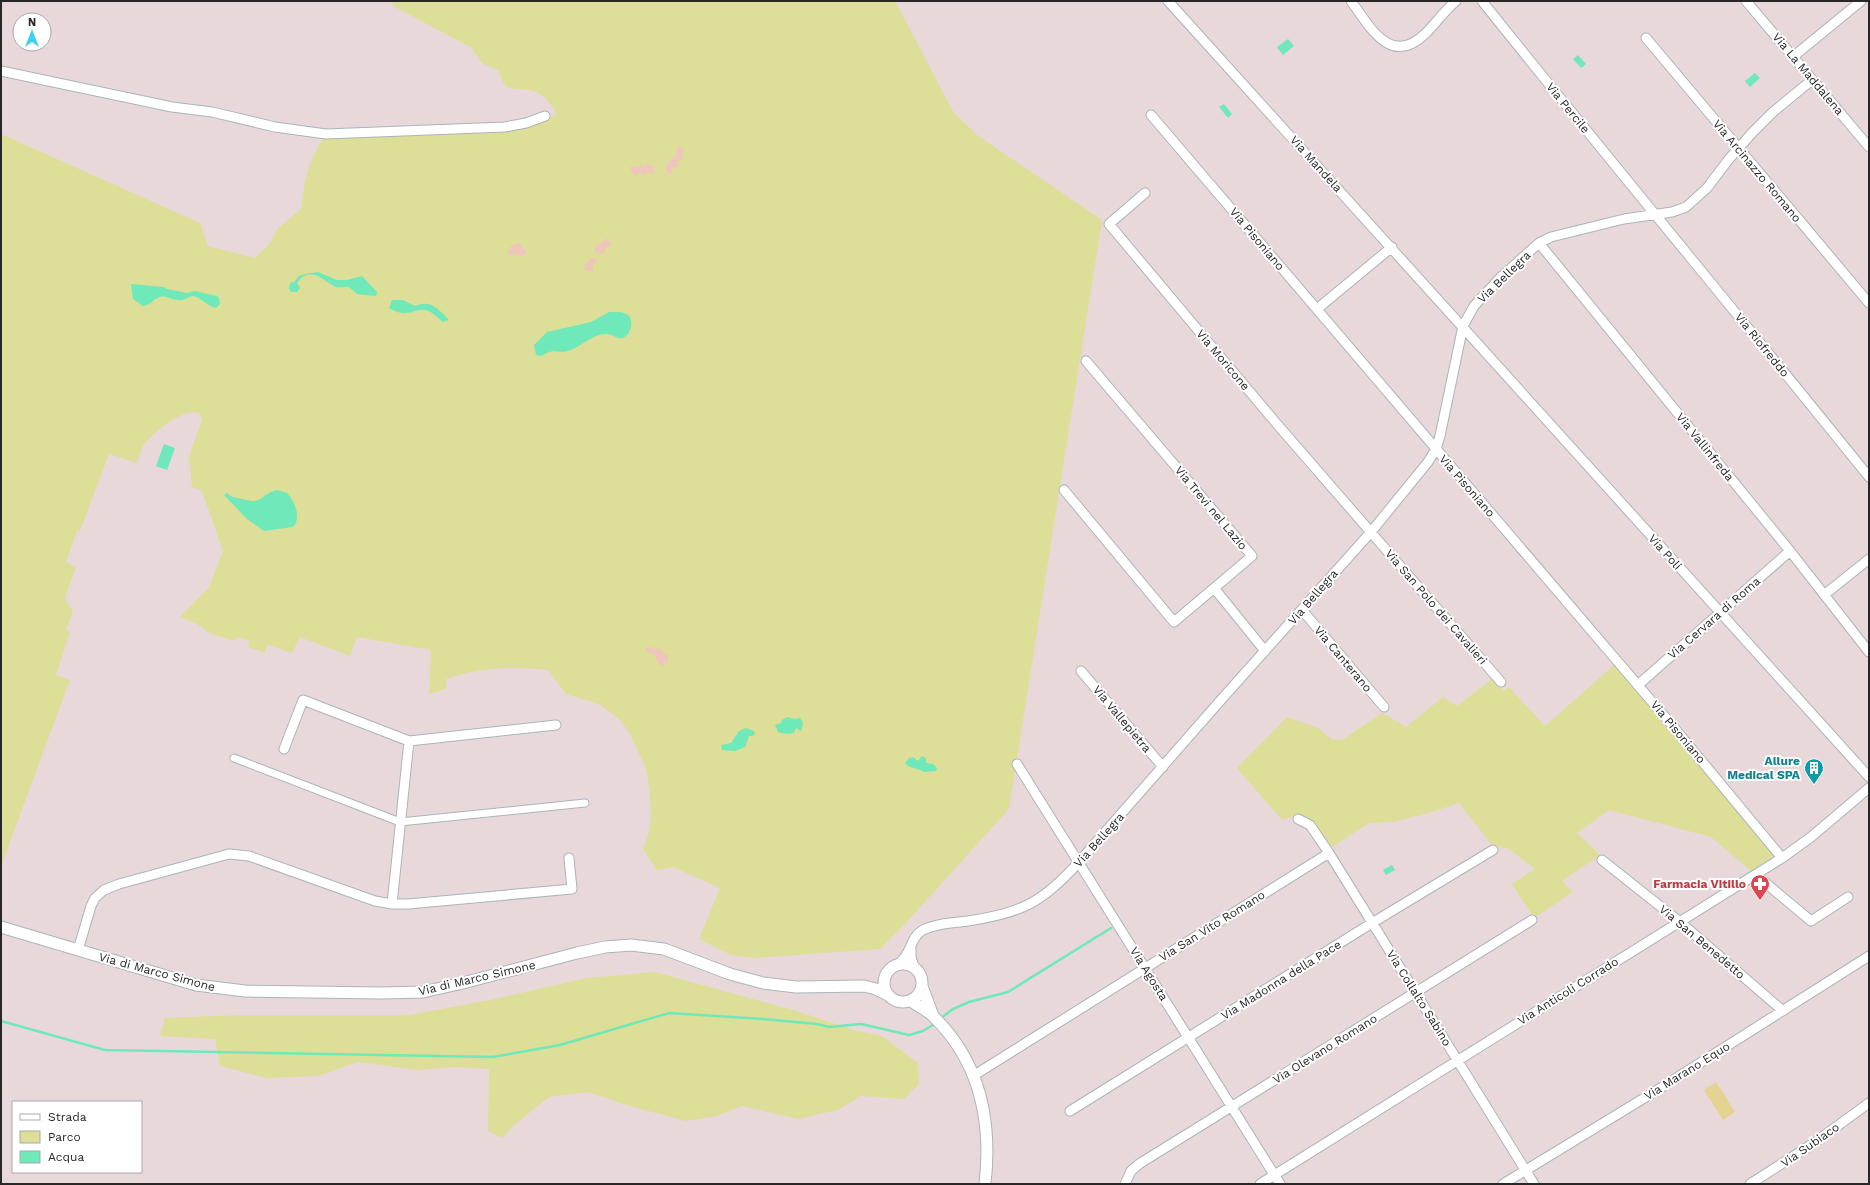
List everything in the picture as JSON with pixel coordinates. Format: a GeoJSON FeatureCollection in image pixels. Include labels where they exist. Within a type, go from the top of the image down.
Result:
{"type":"FeatureCollection","features":[{"type":"Feature","properties":{"kind":"street","name":"Via Mandela"},"geometry":{"type":"LineString","coordinates":[[1168,1],[1463,326]]}},
{"type":"Feature","properties":{"kind":"street"},"geometry":{"type":"LineString","coordinates":[[1350,1],[1376,35],[1387,44],[1396,46],[1408,44],[1419,39],[1456,1]]}},
{"type":"Feature","properties":{"kind":"street","name":"Via Percile"},"geometry":{"type":"LineString","coordinates":[[1482,1],[1653,214]]}},
{"type":"Feature","properties":{"kind":"street","name":"Via La Maddalena"},"geometry":{"type":"LineString","coordinates":[[1746,1],[1794,56],[1812,80],[1869,147]]}},
{"type":"Feature","properties":{"kind":"street"},"geometry":{"type":"LineString","coordinates":[[1794,56],[1861,1]]}},
{"type":"Feature","properties":{"kind":"street","name":"Via Arcinazzo Romano"},"geometry":{"type":"LineString","coordinates":[[1646,38],[1869,303]]}},
{"type":"Feature","properties":{"kind":"street"},"geometry":{"type":"LineString","coordinates":[[1,71],[172,107],[212,112],[276,127],[326,134],[504,127],[526,123],[545,116]]}},
{"type":"Feature","properties":{"kind":"street","name":"Via Bellegra"},"geometry":{"type":"LineString","coordinates":[[898,964],[907,957],[918,934],[929,928],[997,916],[1028,906],[1049,892],[1078,863],[1371,532],[1426,466],[1436,449],[1463,326],[1481,297],[1514,265],[1540,243],[1558,234],[1653,214],[1672,212],[1691,204],[1710,184],[1737,148],[1774,112],[1812,80]]}},
{"type":"Feature","properties":{"kind":"street","name":"Via Pisoniano"},"geometry":{"type":"LineString","coordinates":[[1151,115],[1316,310],[1638,685],[1782,858]]}},
{"type":"Feature","properties":{"kind":"street","name":"Via Moricone"},"geometry":{"type":"LineString","coordinates":[[1145,193],[1109,224],[1276,423],[1371,532]]}},
{"type":"Feature","properties":{"kind":"street","name":"Via Riofreddo"},"geometry":{"type":"LineString","coordinates":[[1653,214],[1705,274],[1869,477]]}},
{"type":"Feature","properties":{"kind":"street","name":"Via Vallinfreda"},"geometry":{"type":"LineString","coordinates":[[1540,243],[1790,551],[1869,652]]}},
{"type":"Feature","properties":{"kind":"street"},"geometry":{"type":"LineString","coordinates":[[1316,310],[1392,248]]}},
{"type":"Feature","properties":{"kind":"street","name":"Via Poli"},"geometry":{"type":"LineString","coordinates":[[1463,326],[1869,777]]}},
{"type":"Feature","properties":{"kind":"street","name":"Via Trevi nel Lazio"},"geometry":{"type":"LineString","coordinates":[[1064,490],[1174,622],[1252,556],[1086,361]]}},
{"type":"Feature","properties":{"kind":"street","name":"Via San Polo dei Cavalieri"},"geometry":{"type":"LineString","coordinates":[[1371,532],[1501,682]]}},
{"type":"Feature","properties":{"kind":"street","name":"Via Cervara di Roma"},"geometry":{"type":"LineString","coordinates":[[1638,685],[1790,551]]}},
{"type":"Feature","properties":{"kind":"street"},"geometry":{"type":"LineString","coordinates":[[1824,595],[1869,559]]}},
{"type":"Feature","properties":{"kind":"street"},"geometry":{"type":"LineString","coordinates":[[1214,588],[1265,651]]}},
{"type":"Feature","properties":{"kind":"street","name":"Via Canterano"},"geometry":{"type":"LineString","coordinates":[[1302,610],[1384,707]]}},
{"type":"Feature","properties":{"kind":"street","name":"Via Vallepietra"},"geometry":{"type":"LineString","coordinates":[[1081,671],[1163,767]]}},
{"type":"Feature","properties":{"kind":"street"},"geometry":{"type":"LineString","coordinates":[[284,749],[303,700],[409,741],[556,725]]}},
{"type":"Feature","properties":{"kind":"street"},"geometry":{"type":"LineString","coordinates":[[392,904],[409,741]]}},
{"type":"Feature","properties":{"kind":"street"},"geometry":{"type":"LineString","coordinates":[[234,758],[400,822],[585,803]]}},
{"type":"Feature","properties":{"kind":"street","name":"Via Agosta"},"geometry":{"type":"LineString","coordinates":[[1017,764],[1280,1184]]}},
{"type":"Feature","properties":{"kind":"street","name":"Via Anticoli Corrado"},"geometry":{"type":"LineString","coordinates":[[1260,1184],[1756,875],[1816,834],[1869,788]]}},
{"type":"Feature","properties":{"kind":"street","name":"Via Collalto Sabino"},"geometry":{"type":"LineString","coordinates":[[1298,819],[1310,825],[1329,853],[1534,1184]]}},
{"type":"Feature","properties":{"kind":"street","name":"Via Madonna della Pace"},"geometry":{"type":"LineString","coordinates":[[1070,1111],[1372,923],[1493,850]]}},
{"type":"Feature","properties":{"kind":"street","name":"Via San Vito Romano"},"geometry":{"type":"LineString","coordinates":[[973,1076],[1329,853]]}},
{"type":"Feature","properties":{"kind":"street"},"geometry":{"type":"LineString","coordinates":[[78,950],[91,906],[95,898],[101,892],[119,884],[229,854],[249,856],[375,900],[392,904],[408,904],[572,889],[569,858]]}},
{"type":"Feature","properties":{"kind":"street","name":"Via San Benedetto"},"geometry":{"type":"LineString","coordinates":[[1602,860],[1680,922],[1783,1011]]}},
{"type":"Feature","properties":{"kind":"street"},"geometry":{"type":"LineString","coordinates":[[1756,875],[1811,921],[1848,897]]}},
{"type":"Feature","properties":{"kind":"street","name":"Via Olevano Romano"},"geometry":{"type":"LineString","coordinates":[[1125,1184],[1131,1171],[1139,1164],[1532,920]]}},
{"type":"Feature","properties":{"kind":"street","name":"Via di Marco Simone"},"geometry":{"type":"LineString","coordinates":[[1,927],[196,986],[245,992],[423,992],[463,983],[577,952],[605,947],[631,945],[664,949],[730,974],[763,983],[796,987],[857,986],[876,989],[888,995]]}},
{"type":"Feature","properties":{"kind":"street"},"geometry":{"type":"LineString","coordinates":[[911,947],[911,956],[914,967],[921,975],[922,986],[933,1016]]}},
{"type":"Feature","properties":{"kind":"street","name":"Via Marano Equo"},"geometry":{"type":"LineString","coordinates":[[1503,1184],[1783,1011],[1869,956]]}},
{"type":"Feature","properties":{"kind":"street"},"geometry":{"type":"LineString","coordinates":[[914,967],[904,963],[898,964],[887,971],[883,983],[888,995],[898,1002],[911,1001],[918,995],[922,986]]}},
{"type":"Feature","properties":{"kind":"street","name":"Via di Marco Simone"},"geometry":{"type":"LineString","coordinates":[[857,986],[870,983],[887,971]]}},
{"type":"Feature","properties":{"kind":"street"},"geometry":{"type":"LineString","coordinates":[[911,1001],[933,1016],[943,1028],[954,1042],[973,1076],[981,1097],[986,1119],[987,1152],[985,1184]]}},
{"type":"Feature","properties":{"kind":"street","name":"Via Subiaco"},"geometry":{"type":"LineString","coordinates":[[1750,1184],[1809,1146],[1869,1103]]}},
{"type":"Feature","properties":{"kind":"green space"},"geometry":{"type":"Polygon","coordinates":[[[390,1],[895,1],[954,113],[977,135],[1102,220],[1009,809],[904,925],[880,949],[755,958],[731,955],[699,939],[720,888],[673,867],[657,870],[643,849],[649,832],[651,816],[650,793],[646,769],[630,734],[620,720],[599,704],[566,694],[548,670],[497,668],[471,672],[446,679],[446,689],[429,694],[431,650],[357,637],[350,656],[300,637],[292,653],[267,644],[265,653],[248,647],[249,640],[237,637],[236,641],[211,634],[197,624],[180,617],[209,587],[223,551],[202,491],[192,487],[189,456],[202,420],[199,413],[193,412],[178,417],[150,438],[145,443],[137,463],[109,454],[80,531],[77,531],[66,562],[76,567],[65,597],[73,611],[66,630],[70,632],[56,675],[70,680],[1,866],[1,134],[200,223],[208,246],[255,258],[271,242],[277,229],[301,209],[310,164],[323,139],[502,130],[530,127],[557,114],[547,100],[538,93],[532,90],[510,88],[506,85],[502,80],[499,71],[482,63],[472,48],[395,7],[390,1]]]}},
{"type":"Feature","properties":{"kind":"green space"},"geometry":{"type":"Polygon","coordinates":[[[1614,665],[1773,854],[1771,858],[1751,871],[1711,837],[1609,810],[1577,833],[1600,855],[1562,881],[1573,892],[1534,918],[1512,884],[1535,869],[1509,849],[1491,844],[1459,803],[1393,822],[1369,823],[1332,847],[1308,817],[1298,815],[1282,820],[1237,768],[1287,717],[1318,728],[1333,740],[1342,740],[1382,713],[1406,727],[1443,697],[1457,706],[1492,679],[1504,691],[1509,687],[1545,726],[1614,665]]]}},
{"type":"Feature","properties":{"kind":"green space"},"geometry":{"type":"Polygon","coordinates":[[[655,972],[800,1012],[853,1030],[882,1036],[918,1063],[919,1084],[904,1099],[862,1096],[837,1110],[798,1119],[742,1106],[717,1116],[686,1121],[626,1105],[588,1092],[549,1097],[514,1125],[502,1138],[488,1131],[489,1069],[456,1067],[417,1070],[358,1062],[318,1076],[266,1078],[220,1066],[215,1039],[160,1036],[165,1018],[238,1015],[409,1015],[490,1000],[587,978],[655,972]]]}},
{"type":"Feature","properties":{"kind":"sand"},"geometry":{"type":"Polygon","coordinates":[[[678,146],[685,149],[682,154],[683,159],[678,161],[679,166],[673,168],[672,173],[667,173],[665,166],[676,155],[678,146]]]}},
{"type":"Feature","properties":{"kind":"sand"},"geometry":{"type":"Polygon","coordinates":[[[647,163],[655,167],[653,174],[648,172],[643,175],[640,172],[635,176],[630,168],[631,166],[637,167],[641,164],[644,166],[647,163]]]}},
{"type":"Feature","properties":{"kind":"sand"},"geometry":{"type":"Polygon","coordinates":[[[608,238],[611,244],[609,247],[605,247],[605,252],[601,254],[594,251],[595,247],[608,238]]]}},
{"type":"Feature","properties":{"kind":"sand"},"geometry":{"type":"Polygon","coordinates":[[[520,243],[523,249],[527,250],[527,254],[520,256],[516,254],[507,254],[511,246],[520,243]]]}},
{"type":"Feature","properties":{"kind":"sand"},"geometry":{"type":"Polygon","coordinates":[[[592,258],[595,258],[597,261],[593,264],[594,270],[584,270],[586,263],[592,258]]]}},
{"type":"Feature","properties":{"kind":"sand"},"geometry":{"type":"Polygon","coordinates":[[[653,647],[656,650],[660,648],[661,651],[668,655],[668,663],[664,663],[662,667],[656,660],[656,655],[646,652],[646,648],[653,647]]]}},
{"type":"Feature","properties":{"kind":"shaded area"},"geometry":{"type":"Polygon","coordinates":[[[1716,1082],[1735,1112],[1723,1120],[1704,1090],[1716,1082]]]}},
{"type":"Feature","properties":{"kind":"water"},"geometry":{"type":"Polygon","coordinates":[[[1288,39],[1294,46],[1283,55],[1277,47],[1288,39]]]}},
{"type":"Feature","properties":{"kind":"water"},"geometry":{"type":"Polygon","coordinates":[[[1578,55],[1586,64],[1581,68],[1573,59],[1578,55]]]}},
{"type":"Feature","properties":{"kind":"water"},"geometry":{"type":"Polygon","coordinates":[[[1755,73],[1760,78],[1750,87],[1745,81],[1755,73]]]}},
{"type":"Feature","properties":{"kind":"water"},"geometry":{"type":"Polygon","coordinates":[[[1224,104],[1232,114],[1228,118],[1219,107],[1224,104]]]}},
{"type":"Feature","properties":{"kind":"water"},"geometry":{"type":"Polygon","coordinates":[[[318,272],[337,280],[347,280],[362,276],[377,292],[376,296],[357,294],[349,287],[336,287],[313,274],[302,277],[297,283],[300,288],[297,292],[291,292],[289,289],[290,283],[294,282],[299,276],[318,272]]]}},
{"type":"Feature","properties":{"kind":"water"},"geometry":{"type":"Polygon","coordinates":[[[131,284],[164,287],[187,293],[195,291],[217,296],[220,304],[216,308],[193,296],[180,300],[162,297],[143,306],[133,299],[131,284]]]}},
{"type":"Feature","properties":{"kind":"water"},"geometry":{"type":"Polygon","coordinates":[[[392,300],[403,300],[415,306],[420,304],[430,304],[442,312],[449,320],[443,322],[432,313],[424,310],[407,313],[396,311],[389,308],[392,300]]]}},
{"type":"Feature","properties":{"kind":"water"},"geometry":{"type":"Polygon","coordinates":[[[609,312],[624,313],[630,317],[631,326],[629,333],[625,337],[618,338],[609,334],[602,334],[568,351],[553,351],[541,356],[536,355],[534,345],[547,332],[591,322],[609,312]]]}},
{"type":"Feature","properties":{"kind":"water"},"geometry":{"type":"Polygon","coordinates":[[[164,444],[175,448],[167,470],[156,466],[164,444]]]}},
{"type":"Feature","properties":{"kind":"water"},"geometry":{"type":"Polygon","coordinates":[[[277,490],[287,493],[296,508],[297,517],[295,525],[292,527],[264,531],[247,519],[224,495],[227,493],[233,497],[257,501],[270,492],[277,490]]]}},
{"type":"Feature","properties":{"kind":"water"},"geometry":{"type":"Polygon","coordinates":[[[787,717],[794,719],[800,718],[803,723],[801,731],[796,728],[794,733],[786,734],[778,732],[775,725],[781,723],[782,720],[787,717]]]}},
{"type":"Feature","properties":{"kind":"water"},"geometry":{"type":"Polygon","coordinates":[[[746,728],[754,731],[755,734],[749,736],[745,747],[735,751],[722,750],[721,745],[731,743],[739,731],[746,728]]]}},
{"type":"Feature","properties":{"kind":"water"},"geometry":{"type":"Polygon","coordinates":[[[922,756],[926,758],[926,763],[933,764],[937,768],[936,771],[924,772],[905,763],[909,758],[913,757],[918,761],[922,756]]]}},
{"type":"Feature","properties":{"kind":"water"},"geometry":{"type":"Polygon","coordinates":[[[1728,775],[1739,775],[1739,781],[1728,781],[1728,775]]]}},
{"type":"Feature","properties":{"kind":"water"},"geometry":{"type":"Polygon","coordinates":[[[1392,865],[1395,870],[1386,875],[1383,870],[1392,865]]]}},
{"type":"Feature","properties":{"kind":"waterway"},"geometry":{"type":"LineString","coordinates":[[940,1019],[953,1009],[969,1002],[1008,992],[1111,928]]}},
{"type":"Feature","properties":{"kind":"waterway"},"geometry":{"type":"LineString","coordinates":[[1,1021],[105,1050],[493,1057],[560,1045],[669,1013],[763,1019],[817,1024],[829,1027],[861,1024],[909,1035],[923,1031],[936,1023]]}},
{"type":"Feature","properties":{"kind":"place","name":"Allure Medical SPA"},"geometry":{"type":"Point","coordinates":[1814,785]}},
{"type":"Feature","properties":{"kind":"place","name":"Farmacia Vitillo"},"geometry":{"type":"Point","coordinates":[1760,901]}}]}
